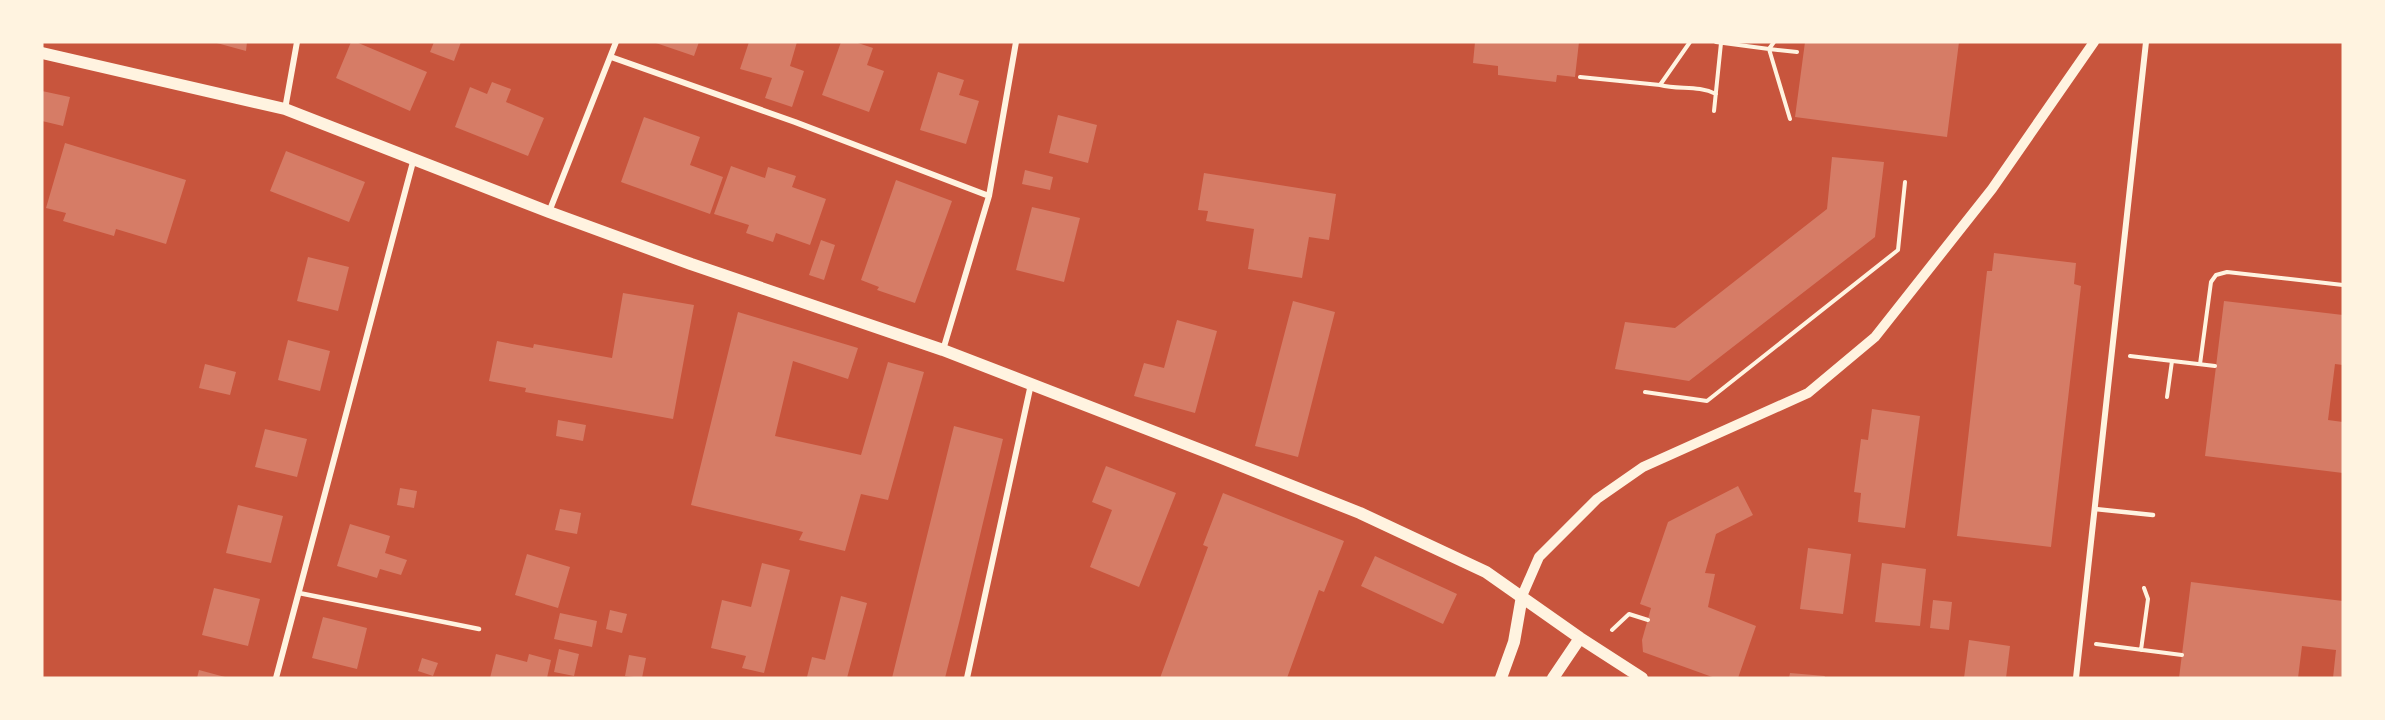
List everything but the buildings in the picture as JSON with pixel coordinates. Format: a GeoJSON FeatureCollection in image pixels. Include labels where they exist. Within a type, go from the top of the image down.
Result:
{"type":"FeatureCollection","features":[{"type":"Feature","properties":{"kind":"main road"},"geometry":{"type":"LineString","coordinates":[[42,53],[285,109],[549,212],[691,264],[942,350],[1031,384],[1360,513],[1486,572],[1642,678]]}},
{"type":"Feature","properties":{"kind":"main road"},"geometry":{"type":"LineString","coordinates":[[1501,678],[1514,642],[1522,596]]}},
{"type":"Feature","properties":{"kind":"main road"},"geometry":{"type":"LineString","coordinates":[[1553,678],[1580,638]]}},
{"type":"Feature","properties":{"kind":"street"},"geometry":{"type":"LineString","coordinates":[[285,109],[297,42]]}},
{"type":"Feature","properties":{"kind":"street"},"geometry":{"type":"LineString","coordinates":[[549,212],[616,42]]}},
{"type":"Feature","properties":{"kind":"street"},"geometry":{"type":"LineString","coordinates":[[942,350],[989,196],[1016,42]]}},
{"type":"Feature","properties":{"kind":"street"},"geometry":{"type":"LineString","coordinates":[[1522,596],[1539,557],[1598,499],[1643,467],[1808,393],[1875,337],[1992,189],[2094,42]]}},
{"type":"Feature","properties":{"kind":"street"},"geometry":{"type":"LineString","coordinates":[[2076,678],[2146,42]]}},
{"type":"Feature","properties":{"kind":"street"},"geometry":{"type":"LineString","coordinates":[[611,57],[795,122],[989,196]]}},
{"type":"Feature","properties":{"kind":"street"},"geometry":{"type":"LineString","coordinates":[[276,678],[414,158]]}},
{"type":"Feature","properties":{"kind":"street"},"geometry":{"type":"LineString","coordinates":[[967,678],[1031,384]]}},
{"type":"Feature","properties":{"kind":"lane"},"geometry":{"type":"LineString","coordinates":[[2095,509],[2153,515]]}},
{"type":"Feature","properties":{"kind":"lane"},"geometry":{"type":"LineString","coordinates":[[299,593],[479,630]]}},
{"type":"Feature","properties":{"kind":"path"},"geometry":{"type":"LineString","coordinates":[[1660,85],[1690,42]]}},
{"type":"Feature","properties":{"kind":"path"},"geometry":{"type":"LineString","coordinates":[[1716,42],[1797,52]]}},
{"type":"Feature","properties":{"kind":"path"},"geometry":{"type":"LineString","coordinates":[[1769,49],[1774,42]]}},
{"type":"Feature","properties":{"kind":"path"},"geometry":{"type":"LineString","coordinates":[[1714,111],[1722,43]]}},
{"type":"Feature","properties":{"kind":"path"},"geometry":{"type":"LineString","coordinates":[[1769,49],[1790,119]]}},
{"type":"Feature","properties":{"kind":"path"},"geometry":{"type":"LineString","coordinates":[[1580,77],[1672,88],[1706,89],[1716,94]]}},
{"type":"Feature","properties":{"kind":"path"},"geometry":{"type":"LineString","coordinates":[[1645,392],[1707,401],[1898,249],[1905,182]]}},
{"type":"Feature","properties":{"kind":"path"},"geometry":{"type":"LineString","coordinates":[[2200,364],[2211,282],[2216,275],[2227,272],[2343,285]]}},
{"type":"Feature","properties":{"kind":"path"},"geometry":{"type":"LineString","coordinates":[[2112,354],[2216,366]]}},
{"type":"Feature","properties":{"kind":"path"},"geometry":{"type":"LineString","coordinates":[[2168,397],[2172,361]]}},
{"type":"Feature","properties":{"kind":"path"},"geometry":{"type":"LineString","coordinates":[[2141,650],[2148,599],[2144,588]]}},
{"type":"Feature","properties":{"kind":"path"},"geometry":{"type":"LineString","coordinates":[[1612,630],[1629,614],[1648,620]]}},
{"type":"Feature","properties":{"kind":"path"},"geometry":{"type":"LineString","coordinates":[[2080,642],[2182,655]]}}]}
